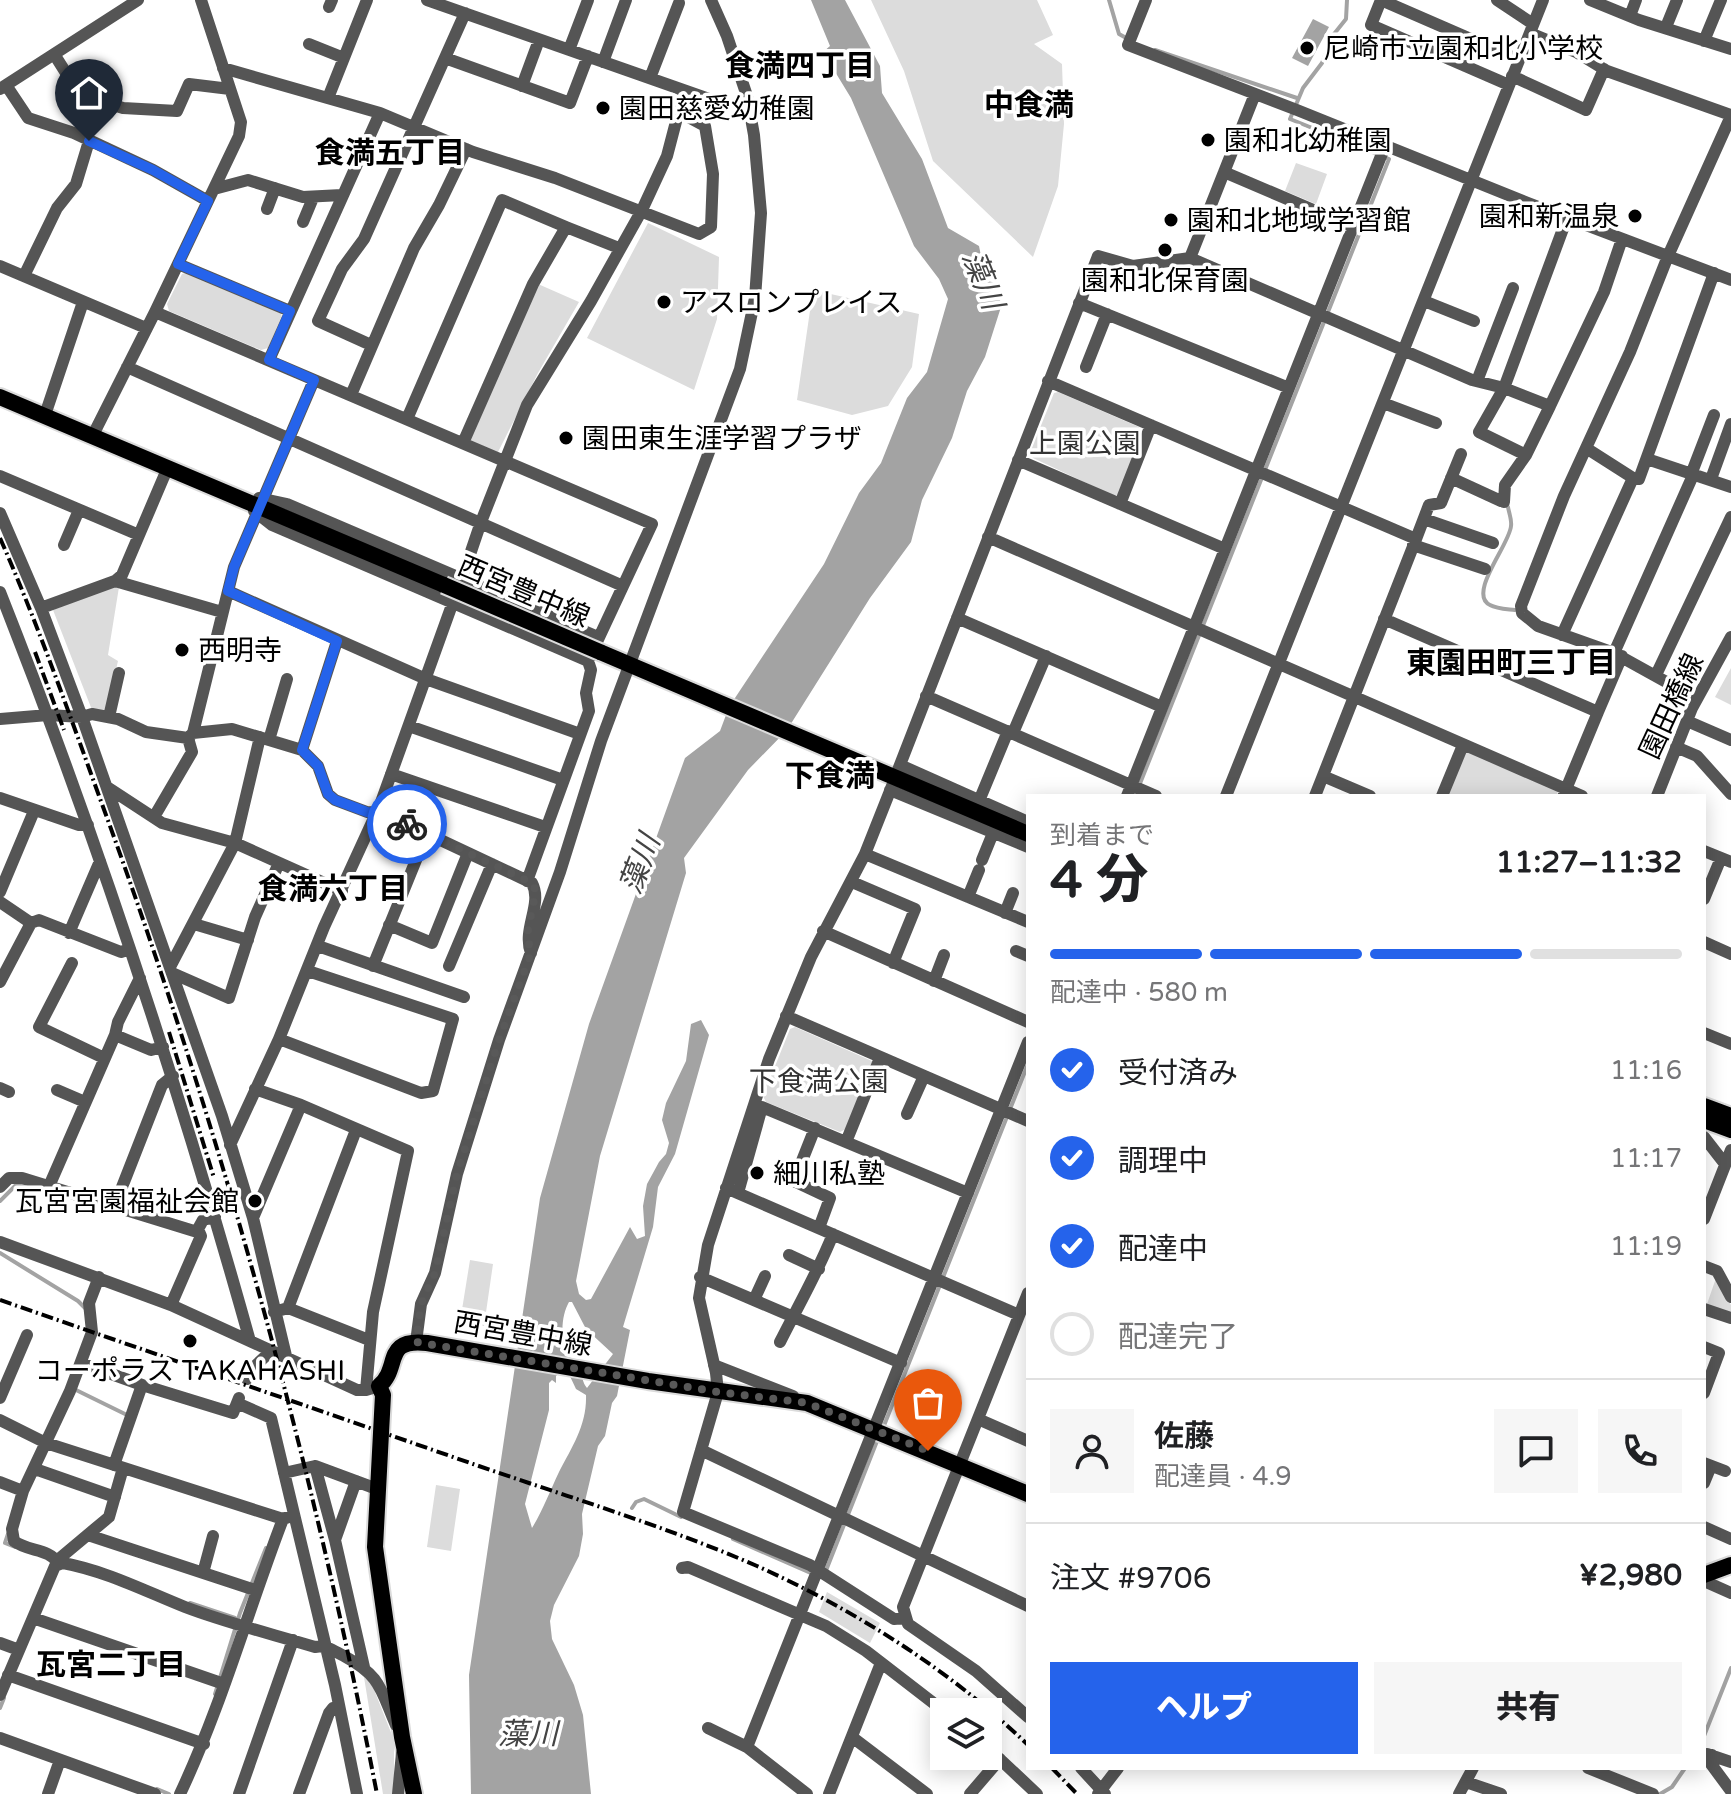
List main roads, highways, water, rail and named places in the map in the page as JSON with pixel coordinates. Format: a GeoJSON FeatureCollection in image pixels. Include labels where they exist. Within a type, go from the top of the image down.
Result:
{"type":"FeatureCollection","features":[{"type":"Feature","properties":{"kind":"main road","name":"西宮豊中線"},"geometry":{"type":"LineString","coordinates":[[0,397],[897,779],[975,805],[1026,833]]}},
{"type":"Feature","properties":{"kind":"main road"},"geometry":{"type":"LineString","coordinates":[[1706,1107],[1731,1116]]}},
{"type":"Feature","properties":{"kind":"main road"},"geometry":{"type":"LineString","coordinates":[[1706,1121],[1731,1130]]}},
{"type":"Feature","properties":{"kind":"main road","name":"西宮豊中線"},"geometry":{"type":"LineString","coordinates":[[414,1794],[402,1741],[375,1547],[383,1395],[373,1388],[387,1378],[394,1353],[404,1344],[422,1343],[814,1405],[1026,1493]]}},
{"type":"Feature","properties":{"kind":"main road"},"geometry":{"type":"LineString","coordinates":[[1706,1577],[1731,1565]]}},
{"type":"Feature","properties":{"kind":"water","name":"藻川"},"geometry":{"type":"Polygon","coordinates":[[[811,0],[845,0],[880,66],[882,93],[922,159],[948,228],[979,246],[986,281],[998,283],[1001,307],[985,357],[967,391],[952,438],[922,500],[911,542],[870,598],[787,730],[748,770],[684,858],[686,873],[600,1156],[576,1281],[579,1294],[586,1300],[591,1299],[630,1227],[637,1239],[645,1236],[643,1206],[647,1184],[666,1154],[669,1143],[662,1120],[666,1103],[686,1061],[691,1024],[701,1020],[709,1035],[675,1154],[658,1187],[653,1227],[623,1327],[630,1330],[617,1396],[612,1403],[605,1436],[598,1446],[582,1514],[583,1534],[579,1556],[554,1605],[550,1621],[552,1639],[574,1685],[583,1715],[591,1794],[471,1794],[469,1675],[540,1198],[589,1024],[685,758],[720,731],[729,707],[824,564],[859,493],[881,463],[907,398],[927,372],[948,299],[939,279],[914,246],[851,98],[823,52],[830,46],[811,0]],[[569,1302],[563,1321],[564,1342],[587,1388],[613,1354],[586,1329],[572,1302],[569,1302]],[[562,1370],[556,1376],[556,1383],[552,1380],[549,1383],[549,1410],[525,1504],[532,1528],[574,1445],[586,1406],[586,1395],[576,1389],[568,1372],[562,1370]]]}},
{"type":"Feature","properties":{"kind":"water"},"geometry":{"type":"Polygon","coordinates":[[[1313,19],[1329,27],[1308,66],[1292,58],[1313,19]]]}},
{"type":"Feature","properties":{"kind":"waterway"},"geometry":{"type":"LineString","coordinates":[[1109,0],[1119,34],[1128,39]]}},
{"type":"Feature","properties":{"kind":"waterway"},"geometry":{"type":"LineString","coordinates":[[1136,794],[1389,159],[1290,119],[1303,88],[1322,63],[1334,34],[1346,19],[1347,0]]}},
{"type":"Feature","properties":{"kind":"waterway"},"geometry":{"type":"LineString","coordinates":[[1155,50],[1297,98]]}},
{"type":"Feature","properties":{"kind":"waterway"},"geometry":{"type":"LineString","coordinates":[[1508,507],[1509,534],[1483,591],[1484,599],[1490,605],[1515,610]]}},
{"type":"Feature","properties":{"kind":"waterway"},"geometry":{"type":"LineString","coordinates":[[883,1428],[1026,1069]]}},
{"type":"Feature","properties":{"kind":"waterway"},"geometry":{"type":"LineString","coordinates":[[0,1201],[16,1185],[51,1193]]}},
{"type":"Feature","properties":{"kind":"waterway"},"geometry":{"type":"LineString","coordinates":[[0,1253],[85,1308]]}},
{"type":"Feature","properties":{"kind":"waterway"},"geometry":{"type":"LineString","coordinates":[[74,1389],[127,1415]]}},
{"type":"Feature","properties":{"kind":"waterway"},"geometry":{"type":"LineString","coordinates":[[825,1573],[879,1436]]}},
{"type":"Feature","properties":{"kind":"waterway"},"geometry":{"type":"LineString","coordinates":[[632,1508],[644,1499],[681,1517]]}},
{"type":"Feature","properties":{"kind":"waterway"},"geometry":{"type":"LineString","coordinates":[[8,1534],[5,1543],[15,1547]]}},
{"type":"Feature","properties":{"kind":"waterway"},"geometry":{"type":"LineString","coordinates":[[733,1539],[813,1574]]}},
{"type":"Feature","properties":{"kind":"waterway"},"geometry":{"type":"LineString","coordinates":[[215,1694],[240,1613],[266,1548]]}},
{"type":"Feature","properties":{"kind":"waterway"},"geometry":{"type":"LineString","coordinates":[[190,1603],[235,1618]]}},
{"type":"Feature","properties":{"kind":"waterway"},"geometry":{"type":"LineString","coordinates":[[1706,1731],[1731,1668]]}},
{"type":"Feature","properties":{"kind":"waterway"},"geometry":{"type":"LineString","coordinates":[[0,1708],[4,1698]]}},
{"type":"Feature","properties":{"kind":"waterway"},"geometry":{"type":"LineString","coordinates":[[1660,1794],[1672,1787],[1684,1770]]}},
{"type":"Feature","properties":{"kind":"waterway"},"geometry":{"type":"LineString","coordinates":[[157,1789],[169,1794]]}},
{"type":"Feature","properties":{"kind":"railway"},"geometry":{"type":"LineString","coordinates":[[0,538],[42,641],[106,815],[226,1177],[261,1299],[324,1545],[377,1794]]}},
{"type":"Feature","properties":{"kind":"railway"},"geometry":{"type":"LineString","coordinates":[[35,652],[64,730]]}},
{"type":"Feature","properties":{"kind":"railway"},"geometry":{"type":"LineString","coordinates":[[169,1032],[214,1178]]}},
{"type":"Feature","properties":{"kind":"railway"},"geometry":{"type":"LineString","coordinates":[[0,1300],[652,1525],[757,1566],[830,1602],[900,1644],[967,1692],[1026,1743]]}},
{"type":"Feature","properties":{"kind":"railway"},"geometry":{"type":"LineString","coordinates":[[1054,1770],[1077,1794]]}},
{"type":"Feature","properties":{"kind":"place","name":"尼崎市立園和北小学校"},"geometry":{"type":"Point","coordinates":[1307,48]}},
{"type":"Feature","properties":{"kind":"place","name":"園田慈愛幼稚園"},"geometry":{"type":"Point","coordinates":[603,108]}},
{"type":"Feature","properties":{"kind":"place","name":"園和北幼稚園"},"geometry":{"type":"Point","coordinates":[1208,140]}},
{"type":"Feature","properties":{"kind":"place","name":"園和新温泉"},"geometry":{"type":"Point","coordinates":[1635,216]}},
{"type":"Feature","properties":{"kind":"place","name":"園和北地域学習館"},"geometry":{"type":"Point","coordinates":[1171,220]}},
{"type":"Feature","properties":{"kind":"place","name":"園和北保育園"},"geometry":{"type":"Point","coordinates":[1165,250]}},
{"type":"Feature","properties":{"kind":"place","name":"アスロンプレイス"},"geometry":{"type":"Point","coordinates":[664,302]}},
{"type":"Feature","properties":{"kind":"place","name":"園田東生涯学習プラザ"},"geometry":{"type":"Point","coordinates":[566,438]}},
{"type":"Feature","properties":{"kind":"place","name":"西明寺"},"geometry":{"type":"Point","coordinates":[182,650]}},
{"type":"Feature","properties":{"kind":"place","name":"細川私塾"},"geometry":{"type":"Point","coordinates":[757,1173]}},
{"type":"Feature","properties":{"kind":"place","name":"瓦宮宮園福祉会館"},"geometry":{"type":"Point","coordinates":[255,1201]}},
{"type":"Feature","properties":{"kind":"place","name":"コーポラス TAKAHASHI"},"geometry":{"type":"Point","coordinates":[190,1341]}},
{"type":"Feature","properties":{"kind":"district","name":"食満四丁目"},"geometry":{"type":"Point","coordinates":[800,66]}},
{"type":"Feature","properties":{"kind":"district","name":"中食満"},"geometry":{"type":"Point","coordinates":[1029,105]}},
{"type":"Feature","properties":{"kind":"district","name":"食満五丁目"},"geometry":{"type":"Point","coordinates":[390,153]}},
{"type":"Feature","properties":{"kind":"district","name":"東園田町三丁目"},"geometry":{"type":"Point","coordinates":[1511,663]}},
{"type":"Feature","properties":{"kind":"district","name":"下食満"},"geometry":{"type":"Point","coordinates":[830,776]}},
{"type":"Feature","properties":{"kind":"district","name":"食満六丁目"},"geometry":{"type":"Point","coordinates":[333,889]}},
{"type":"Feature","properties":{"kind":"district","name":"瓦宮二丁目"},"geometry":{"type":"Point","coordinates":[111,1665]}},
{"type":"Feature","properties":{"kind":"park label","name":"上園公園"},"geometry":{"type":"Point","coordinates":[1085,443]}},
{"type":"Feature","properties":{"kind":"park label","name":"下食満公園"},"geometry":{"type":"Point","coordinates":[819,1081]}}]}
